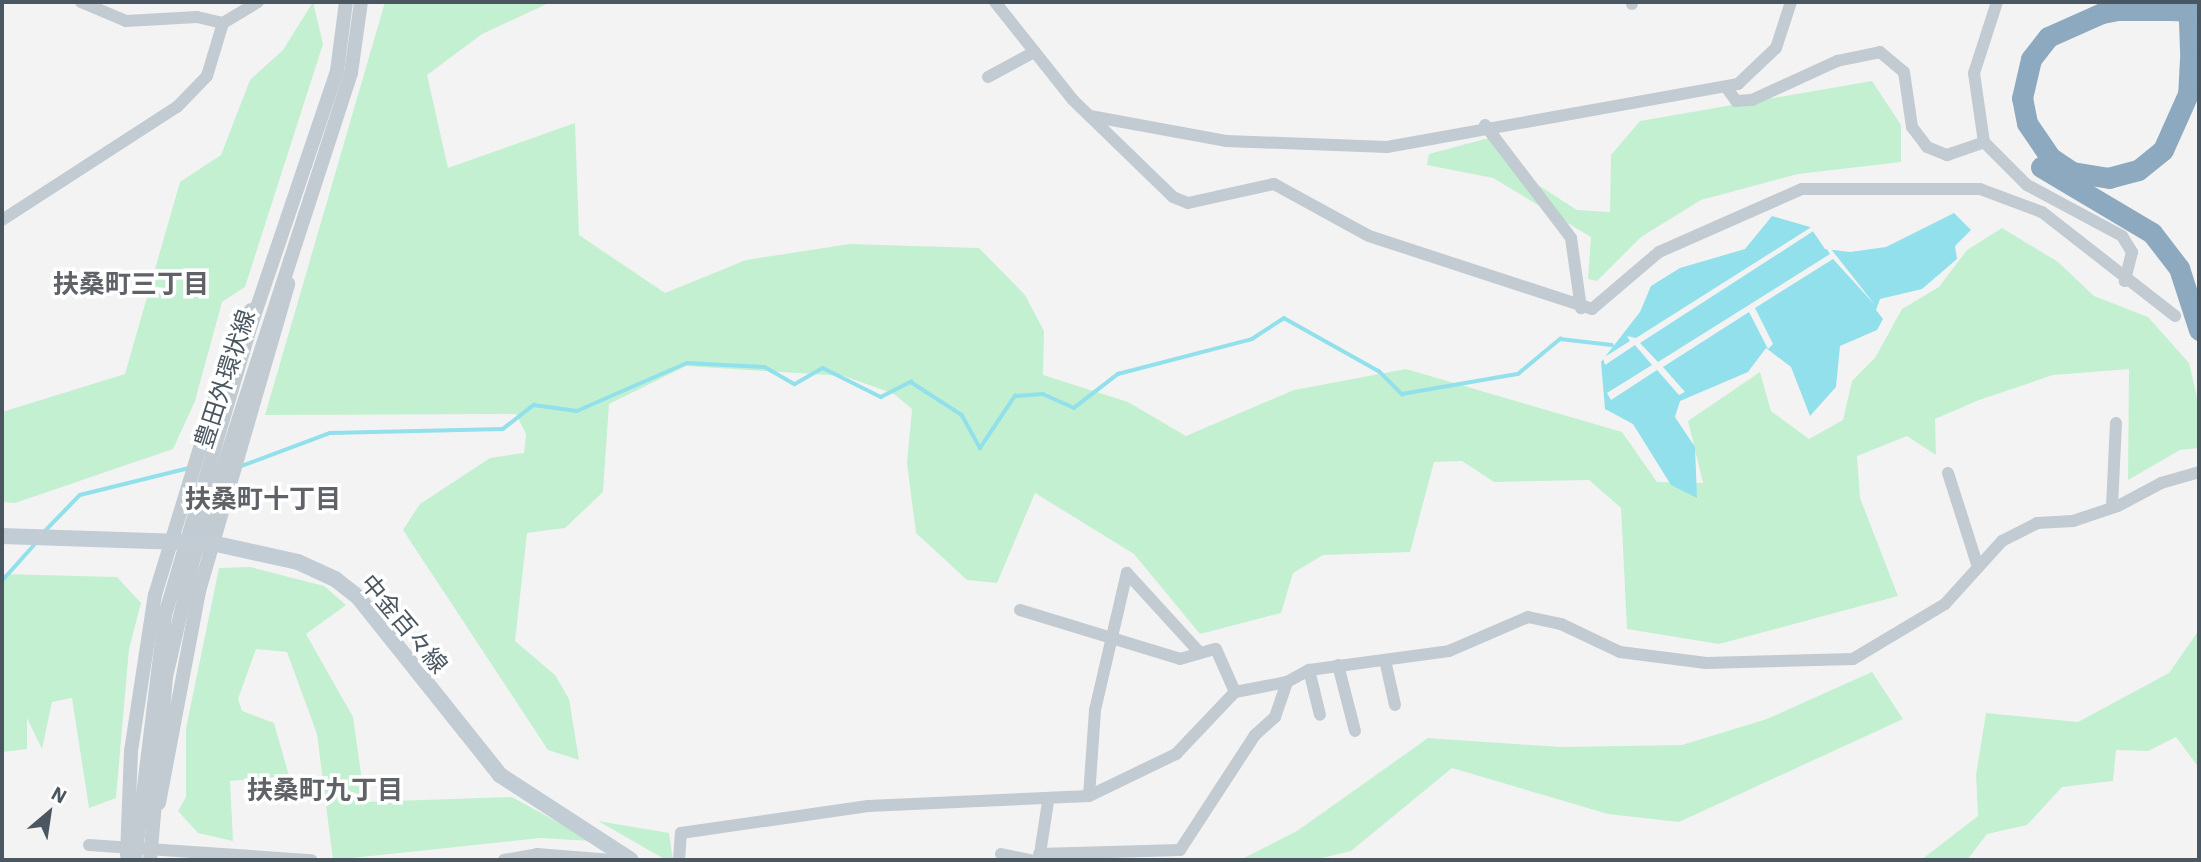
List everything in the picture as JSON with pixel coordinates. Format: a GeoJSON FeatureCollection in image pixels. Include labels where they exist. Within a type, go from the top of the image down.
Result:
{"type":"FeatureCollection","features":[{"type":"Feature","properties":{"kind":"highway"},"geometry":{"type":"LineString","coordinates":[[2088,2],[2049,18],[2022,48],[2009,86],[2013,126],[2045,171],[2139,222],[2162,243],[2185,282],[2199,330]]}},
{"type":"Feature","properties":{"kind":"highway"},"geometry":{"type":"LineString","coordinates":[[2196,2],[2199,75]]}},
{"type":"Feature","properties":{"kind":"highway"},"geometry":{"type":"LineString","coordinates":[[2179,6],[2185,111],[2163,150],[2138,170],[2109,178],[2061,166],[2040,147],[2023,111],[2023,84],[2039,47],[2059,27],[2086,16],[2179,6],[2199,11]]}},
{"type":"Feature","properties":{"kind":"main road","name":"中金百々線"},"geometry":{"type":"LineString","coordinates":[[2,536],[212,543],[298,562],[335,579],[358,597],[500,775],[631,860]]}},
{"type":"Feature","properties":{"kind":"street"},"geometry":{"type":"LineString","coordinates":[[81,2],[125,21],[197,17],[223,23]]}},
{"type":"Feature","properties":{"kind":"street"},"geometry":{"type":"LineString","coordinates":[[2,220],[177,107],[207,76],[223,23],[258,2]]}},
{"type":"Feature","properties":{"kind":"street","name":"豊田外環状線"},"geometry":{"type":"LineString","coordinates":[[135,860],[156,776],[166,677],[190,572],[256,334],[265,289],[350,42],[346,2]]}},
{"type":"Feature","properties":{"kind":"street","name":"豊田外環状線"},"geometry":{"type":"LineString","coordinates":[[150,860],[144,826],[165,615],[256,334],[299,227],[361,2]]}},
{"type":"Feature","properties":{"kind":"street"},"geometry":{"type":"LineString","coordinates":[[995,2],[1090,116],[1181,202],[1196,204],[1274,184],[1369,236],[1581,308],[1602,304],[1659,252],[1788,193],[1823,188],[2000,193],[2042,212],[2125,281],[2175,316]]}},
{"type":"Feature","properties":{"kind":"street"},"geometry":{"type":"LineString","coordinates":[[1090,116],[1226,141],[1363,149],[1485,125],[1726,88],[1767,60],[1791,2]]}},
{"type":"Feature","properties":{"kind":"street"},"geometry":{"type":"LineString","coordinates":[[1997,2],[1974,73],[1984,142],[2027,185],[2122,236],[2133,252],[2125,281]]}},
{"type":"Feature","properties":{"kind":"street"},"geometry":{"type":"LineString","coordinates":[[988,78],[1034,52]]}},
{"type":"Feature","properties":{"kind":"street"},"geometry":{"type":"LineString","coordinates":[[1726,88],[1736,101],[1752,100],[1837,61],[1880,52],[1904,72],[1912,127],[1927,147],[1947,155],[1984,142]]}},
{"type":"Feature","properties":{"kind":"street"},"geometry":{"type":"LineString","coordinates":[[1485,125],[1571,238],[1581,308]]}},
{"type":"Feature","properties":{"kind":"street"},"geometry":{"type":"LineString","coordinates":[[144,826],[169,776],[185,654],[212,543],[279,328],[299,227]]}},
{"type":"Feature","properties":{"kind":"street"},"geometry":{"type":"LineString","coordinates":[[127,860],[141,668],[169,541],[234,336],[265,289]]}},
{"type":"Feature","properties":{"kind":"street"},"geometry":{"type":"LineString","coordinates":[[2112,507],[2116,423]]}},
{"type":"Feature","properties":{"kind":"street"},"geometry":{"type":"LineString","coordinates":[[679,860],[681,833],[868,806],[1048,803],[1089,796],[1176,754],[1235,692],[1287,682],[1309,670],[1449,651],[1528,617],[1561,624],[1620,652],[1706,663],[1773,657],[1825,664],[1853,659],[1918,624],[1978,567],[1993,547],[2037,523],[2073,521],[2199,472]]}},
{"type":"Feature","properties":{"kind":"street"},"geometry":{"type":"LineString","coordinates":[[1948,473],[1978,567]]}},
{"type":"Feature","properties":{"kind":"street"},"geometry":{"type":"LineString","coordinates":[[1089,796],[1091,733],[1108,636],[1127,573],[1200,653]]}},
{"type":"Feature","properties":{"kind":"street"},"geometry":{"type":"LineString","coordinates":[[1020,610],[1181,659],[1200,653],[1222,653],[1235,692]]}},
{"type":"Feature","properties":{"kind":"street"},"geometry":{"type":"LineString","coordinates":[[1385,660],[1395,705]]}},
{"type":"Feature","properties":{"kind":"street"},"geometry":{"type":"LineString","coordinates":[[1338,665],[1355,731]]}},
{"type":"Feature","properties":{"kind":"street"},"geometry":{"type":"LineString","coordinates":[[1309,670],[1320,715]]}},
{"type":"Feature","properties":{"kind":"street"},"geometry":{"type":"LineString","coordinates":[[1001,854],[1036,858],[1090,858],[1180,850],[1255,735],[1275,717],[1287,682]]}},
{"type":"Feature","properties":{"kind":"street"},"geometry":{"type":"LineString","coordinates":[[1036,858],[1048,803]]}},
{"type":"Feature","properties":{"kind":"street"},"geometry":{"type":"LineString","coordinates":[[89,845],[198,849],[311,860]]}},
{"type":"Feature","properties":{"kind":"street"},"geometry":{"type":"LineString","coordinates":[[504,860],[537,854],[611,860]]}},
{"type":"Feature","properties":{"kind":"green space"},"geometry":{"type":"Polygon","coordinates":[[[313,2],[323,44],[245,287],[222,302],[195,401],[173,449],[15,503],[2,502],[2,412],[125,374],[180,182],[221,155],[250,80],[283,50],[313,2]]]}},
{"type":"Feature","properties":{"kind":"green space"},"geometry":{"type":"Polygon","coordinates":[[[385,2],[551,2],[482,34],[427,75],[448,168],[575,123],[579,235],[665,293],[746,260],[850,244],[979,248],[1025,295],[1044,331],[1043,375],[1128,402],[1186,436],[1294,390],[1406,369],[1622,432],[1657,482],[1703,483],[1688,421],[1760,372],[1771,411],[1809,439],[1843,420],[1852,381],[1875,358],[1902,309],[1939,287],[1967,250],[2002,228],[2058,262],[2094,296],[2148,317],[2189,363],[2199,406],[2199,448],[2180,450],[2128,480],[2129,369],[2053,375],[1979,400],[1935,419],[1936,455],[1907,436],[1857,456],[1860,498],[1898,596],[1719,644],[1627,629],[1621,508],[1589,480],[1494,482],[1462,461],[1434,462],[1410,552],[1323,555],[1293,573],[1281,613],[1200,634],[1134,554],[1035,493],[997,583],[967,580],[916,533],[907,463],[912,409],[894,394],[844,376],[686,366],[609,404],[603,492],[565,528],[527,533],[515,641],[555,675],[569,699],[579,760],[548,750],[403,530],[420,504],[490,458],[524,453],[526,434],[516,414],[265,415],[385,2]]]}},
{"type":"Feature","properties":{"kind":"green space"},"geometry":{"type":"Polygon","coordinates":[[[1872,81],[1901,125],[1901,162],[1798,174],[1701,200],[1641,237],[1597,281],[1588,279],[1591,237],[1493,178],[1427,165],[1429,154],[1500,135],[1524,176],[1577,210],[1610,212],[1611,155],[1640,121],[1872,81]]]}},
{"type":"Feature","properties":{"kind":"green space"},"geometry":{"type":"Polygon","coordinates":[[[250,567],[324,586],[346,605],[306,634],[353,717],[365,802],[512,797],[592,841],[540,838],[333,860],[317,734],[287,652],[256,649],[238,699],[242,711],[274,723],[289,776],[230,781],[233,841],[198,833],[178,811],[186,797],[186,728],[219,568],[250,567]]]}},
{"type":"Feature","properties":{"kind":"green space"},"geometry":{"type":"Polygon","coordinates":[[[2,574],[117,577],[141,603],[129,649],[116,798],[89,808],[72,698],[52,702],[42,749],[27,718],[27,749],[2,752],[2,574]]]}},
{"type":"Feature","properties":{"kind":"green space"},"geometry":{"type":"Polygon","coordinates":[[[2199,630],[2199,768],[2176,737],[2148,751],[2116,750],[2113,781],[2062,787],[2027,825],[1987,834],[1967,860],[1921,860],[1978,816],[1976,775],[1986,713],[2078,722],[2169,673],[2199,630]]]}},
{"type":"Feature","properties":{"kind":"green space"},"geometry":{"type":"Polygon","coordinates":[[[1872,672],[1903,719],[1679,822],[1608,814],[1452,768],[1351,851],[1314,860],[1240,860],[1297,831],[1428,738],[1561,747],[1682,745],[1767,719],[1872,672]]]}},
{"type":"Feature","properties":{"kind":"green space"},"geometry":{"type":"Polygon","coordinates":[[[598,821],[669,833],[673,860],[666,860],[598,821]]]}},
{"type":"Feature","properties":{"kind":"water"},"geometry":{"type":"Polygon","coordinates":[[[1954,213],[1971,230],[1955,246],[1957,259],[1922,289],[1880,299],[1876,310],[1883,319],[1877,330],[1840,346],[1836,387],[1810,416],[1791,367],[1766,348],[1748,372],[1680,401],[1675,417],[1695,447],[1697,498],[1671,485],[1633,424],[1605,409],[1601,362],[1640,312],[1651,286],[1680,268],[1745,249],[1772,216],[1810,227],[1825,249],[1850,252],[1886,247],[1954,213]]]}},
{"type":"Feature","properties":{"kind":"pier"},"geometry":{"type":"Polygon","coordinates":[[[1813,226],[1875,305],[1833,259],[1755,308],[1773,344],[1768,349],[1749,312],[1663,367],[1685,392],[1679,395],[1657,370],[1611,400],[1607,393],[1652,365],[1635,345],[1605,365],[1603,358],[1630,341],[1627,336],[1636,338],[1813,226]],[[1815,230],[1640,343],[1658,362],[1830,254],[1815,230]]]}},
{"type":"Feature","properties":{"kind":"waterway"},"geometry":{"type":"LineString","coordinates":[[239,467],[330,433],[503,429],[534,405],[577,411],[687,363],[765,367],[795,384],[823,368],[881,397],[911,382],[962,415],[980,448],[1015,396],[1043,394],[1074,408],[1118,374],[1252,339],[1284,318],[1379,371],[1402,394],[1518,374],[1560,339],[1612,345]]}},
{"type":"Feature","properties":{"kind":"waterway"},"geometry":{"type":"LineString","coordinates":[[45,531],[80,495],[189,468]]}},
{"type":"Feature","properties":{"kind":"waterway"},"geometry":{"type":"LineString","coordinates":[[2,581],[36,543]]}},
{"type":"Feature","properties":{"kind":"district","name":"扶桑町三丁目"},"geometry":{"type":"Point","coordinates":[131,284]}},
{"type":"Feature","properties":{"kind":"district","name":"扶桑町十丁目"},"geometry":{"type":"Point","coordinates":[263,499]}},
{"type":"Feature","properties":{"kind":"district","name":"扶桑町九丁目"},"geometry":{"type":"Point","coordinates":[325,790]}}]}
